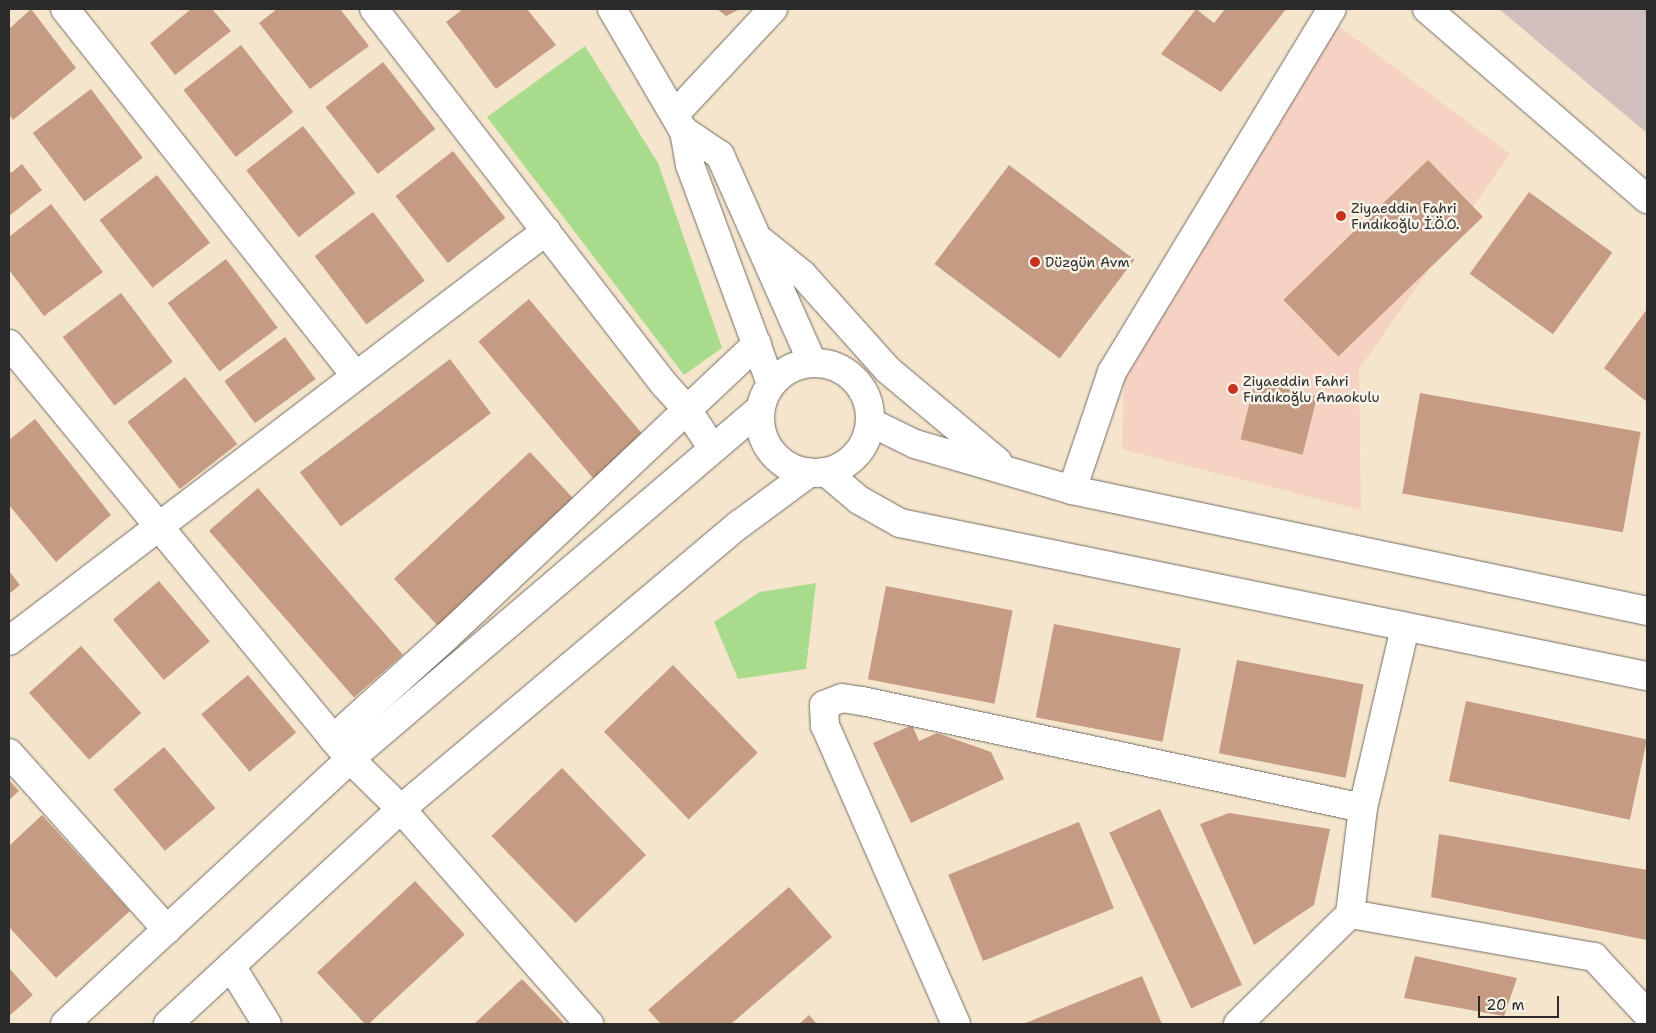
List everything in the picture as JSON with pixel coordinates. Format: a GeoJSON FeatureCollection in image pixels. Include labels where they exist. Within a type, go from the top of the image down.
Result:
{"type":"FeatureCollection","features":[{"type":"Feature","properties":{"kind":"street"},"geometry":{"type":"LineString","coordinates":[[65,9],[355,375]]}},
{"type":"Feature","properties":{"kind":"street"},"geometry":{"type":"LineString","coordinates":[[374,9],[688,411],[713,449]]}},
{"type":"Feature","properties":{"kind":"street"},"geometry":{"type":"LineString","coordinates":[[612,9],[679,122],[690,165],[771,384]]}},
{"type":"Feature","properties":{"kind":"street"},"geometry":{"type":"LineString","coordinates":[[679,122],[773,9]]}},
{"type":"Feature","properties":{"kind":"street"},"geometry":{"type":"LineString","coordinates":[[1072,490],[1112,372],[1332,9]]}},
{"type":"Feature","properties":{"kind":"street"},"geometry":{"type":"LineString","coordinates":[[1427,9],[1647,199]]}},
{"type":"Feature","properties":{"kind":"street"},"geometry":{"type":"LineString","coordinates":[[679,122],[720,155],[812,362]]}},
{"type":"Feature","properties":{"kind":"street"},"geometry":{"type":"LineString","coordinates":[[9,641],[546,231]]}},
{"type":"Feature","properties":{"kind":"street"},"geometry":{"type":"LineString","coordinates":[[754,235],[803,275],[888,370],[1007,470]]}},
{"type":"Feature","properties":{"kind":"street"},"geometry":{"type":"LineString","coordinates":[[9,344],[342,749],[402,809],[589,1024]]}},
{"type":"Feature","properties":{"kind":"street"},"geometry":{"type":"LineString","coordinates":[[65,1024],[167,930],[342,749],[757,344]]}},
{"type":"Feature","properties":{"kind":"street"},"geometry":{"type":"LineString","coordinates":[[168,1024],[402,809],[740,524],[817,472],[843,466],[856,454],[866,439],[870,422],[868,404],[861,386],[847,373],[830,364],[812,362],[794,366],[771,384],[760,409],[760,427],[766,444],[777,458],[792,468],[817,472],[859,500],[900,523],[1405,628],[1647,676]]}},
{"type":"Feature","properties":{"kind":"street"},"geometry":{"type":"LineString","coordinates":[[342,749],[760,409]]}},
{"type":"Feature","properties":{"kind":"street"},"geometry":{"type":"LineString","coordinates":[[870,422],[915,444],[1072,490],[1647,611]]}},
{"type":"Feature","properties":{"kind":"street"},"geometry":{"type":"LineString","coordinates":[[1238,1024],[1350,914],[1362,808],[1405,628]]}},
{"type":"Feature","properties":{"kind":"street"},"geometry":{"type":"LineString","coordinates":[[956,1024],[825,726],[824,704],[842,698],[862,701],[1362,808]]}},
{"type":"Feature","properties":{"kind":"street"},"geometry":{"type":"LineString","coordinates":[[9,753],[167,930]]}},
{"type":"Feature","properties":{"kind":"street"},"geometry":{"type":"LineString","coordinates":[[1350,914],[1594,956],[1647,1014]]}},
{"type":"Feature","properties":{"kind":"street"},"geometry":{"type":"LineString","coordinates":[[231,966],[267,1024]]}},
{"type":"Feature","properties":{"kind":"shaded area"},"geometry":{"type":"Polygon","coordinates":[[[1499,9],[1647,9],[1647,133],[1499,9]]]}},
{"type":"Feature","properties":{"kind":"shaded area","name":"Ziyaeddin Fahri Fındıkoğlu İ.Ö.O."},"geometry":{"type":"Polygon","coordinates":[[[1331,20],[1510,154],[1359,369],[1361,510],[1122,449],[1124,379],[1331,20]]]}},
{"type":"Feature","properties":{"kind":"green space"},"geometry":{"type":"Polygon","coordinates":[[[585,46],[658,163],[722,348],[684,375],[487,117],[585,46]]]}},
{"type":"Feature","properties":{"kind":"green space"},"geometry":{"type":"Polygon","coordinates":[[[816,583],[806,669],[738,679],[714,622],[760,592],[816,583]]]}},
{"type":"Feature","properties":{"kind":"building"},"geometry":{"type":"Polygon","coordinates":[[[31,9],[76,68],[13,120],[9,114],[9,29],[31,9]]]}},
{"type":"Feature","properties":{"kind":"building"},"geometry":{"type":"Polygon","coordinates":[[[191,9],[212,9],[231,31],[175,75],[150,43],[191,9]]]}},
{"type":"Feature","properties":{"kind":"building"},"geometry":{"type":"Polygon","coordinates":[[[277,9],[340,9],[369,46],[310,89],[259,23],[277,9]]]}},
{"type":"Feature","properties":{"kind":"building"},"geometry":{"type":"Polygon","coordinates":[[[463,9],[527,9],[556,45],[496,89],[446,22],[463,9]]]}},
{"type":"Feature","properties":{"kind":"building"},"geometry":{"type":"Polygon","coordinates":[[[717,9],[740,9],[726,16],[717,9]]]}},
{"type":"Feature","properties":{"kind":"building"},"geometry":{"type":"Polygon","coordinates":[[[1196,9],[1214,23],[1225,9],[1286,9],[1221,92],[1161,54],[1196,9]]]}},
{"type":"Feature","properties":{"kind":"building"},"geometry":{"type":"Polygon","coordinates":[[[241,45],[293,112],[236,157],[183,90],[241,45]]]}},
{"type":"Feature","properties":{"kind":"building"},"geometry":{"type":"Polygon","coordinates":[[[383,62],[435,129],[378,174],[325,107],[383,62]]]}},
{"type":"Feature","properties":{"kind":"building"},"geometry":{"type":"Polygon","coordinates":[[[91,89],[143,158],[84,202],[33,133],[91,89]]]}},
{"type":"Feature","properties":{"kind":"building"},"geometry":{"type":"Polygon","coordinates":[[[303,126],[355,193],[299,237],[246,170],[303,126]]]}},
{"type":"Feature","properties":{"kind":"building"},"geometry":{"type":"Polygon","coordinates":[[[453,151],[505,218],[448,263],[395,196],[453,151]]]}},
{"type":"Feature","properties":{"kind":"building"},"geometry":{"type":"Polygon","coordinates":[[[1428,160],[1483,217],[1338,356],[1283,300],[1428,160]]]}},
{"type":"Feature","properties":{"kind":"building"},"geometry":{"type":"Polygon","coordinates":[[[22,164],[42,190],[9,216],[9,169],[11,173],[22,164]]]}},
{"type":"Feature","properties":{"kind":"building","name":"Düzgün Avm"},"geometry":{"type":"Polygon","coordinates":[[[1009,165],[1134,259],[1060,359],[934,264],[1009,165]]]}},
{"type":"Feature","properties":{"kind":"building"},"geometry":{"type":"Polygon","coordinates":[[[157,175],[210,243],[152,288],[99,220],[157,175]]]}},
{"type":"Feature","properties":{"kind":"building"},"geometry":{"type":"Polygon","coordinates":[[[1529,192],[1612,253],[1553,334],[1470,274],[1529,192]]]}},
{"type":"Feature","properties":{"kind":"building"},"geometry":{"type":"Polygon","coordinates":[[[51,204],[103,272],[44,316],[9,270],[9,237],[51,204]]]}},
{"type":"Feature","properties":{"kind":"building"},"geometry":{"type":"Polygon","coordinates":[[[373,212],[425,281],[366,325],[315,256],[373,212]]]}},
{"type":"Feature","properties":{"kind":"building"},"geometry":{"type":"Polygon","coordinates":[[[226,259],[278,328],[219,372],[168,303],[226,259]]]}},
{"type":"Feature","properties":{"kind":"building"},"geometry":{"type":"Polygon","coordinates":[[[121,293],[173,362],[114,406],[63,337],[121,293]]]}},
{"type":"Feature","properties":{"kind":"building"},"geometry":{"type":"Polygon","coordinates":[[[529,299],[649,442],[599,485],[478,341],[529,299]]]}},
{"type":"Feature","properties":{"kind":"building"},"geometry":{"type":"Polygon","coordinates":[[[1647,309],[1647,402],[1604,368],[1647,309]]]}},
{"type":"Feature","properties":{"kind":"building"},"geometry":{"type":"Polygon","coordinates":[[[285,337],[316,379],[255,423],[224,381],[285,337]]]}},
{"type":"Feature","properties":{"kind":"building"},"geometry":{"type":"Polygon","coordinates":[[[450,359],[491,413],[341,526],[300,472],[450,359]]]}},
{"type":"Feature","properties":{"kind":"building"},"geometry":{"type":"Polygon","coordinates":[[[185,377],[237,444],[180,489],[127,422],[185,377]]]}},
{"type":"Feature","properties":{"kind":"building"},"geometry":{"type":"Polygon","coordinates":[[[1255,381],[1317,396],[1303,455],[1240,439],[1255,381]]]}},
{"type":"Feature","properties":{"kind":"building"},"geometry":{"type":"Polygon","coordinates":[[[1420,393],[1641,432],[1623,532],[1402,493],[1420,393]]]}},
{"type":"Feature","properties":{"kind":"building"},"geometry":{"type":"Polygon","coordinates":[[[35,419],[111,515],[56,562],[9,505],[9,440],[35,419]]]}},
{"type":"Feature","properties":{"kind":"building"},"geometry":{"type":"Polygon","coordinates":[[[530,452],[577,502],[441,629],[394,579],[530,452]]]}},
{"type":"Feature","properties":{"kind":"building"},"geometry":{"type":"Polygon","coordinates":[[[258,488],[403,655],[354,697],[209,531],[258,488]]]}},
{"type":"Feature","properties":{"kind":"building"},"geometry":{"type":"Polygon","coordinates":[[[9,571],[20,585],[9,594],[9,571]]]}},
{"type":"Feature","properties":{"kind":"building"},"geometry":{"type":"Polygon","coordinates":[[[159,581],[210,642],[164,680],[113,620],[159,581]]]}},
{"type":"Feature","properties":{"kind":"building"},"geometry":{"type":"Polygon","coordinates":[[[886,586],[1013,611],[995,704],[868,679],[886,586]]]}},
{"type":"Feature","properties":{"kind":"building"},"geometry":{"type":"Polygon","coordinates":[[[1054,624],[1181,649],[1163,742],[1036,717],[1054,624]]]}},
{"type":"Feature","properties":{"kind":"building"},"geometry":{"type":"Polygon","coordinates":[[[81,646],[141,713],[89,760],[29,693],[81,646]]]}},
{"type":"Feature","properties":{"kind":"building"},"geometry":{"type":"Polygon","coordinates":[[[1237,660],[1364,685],[1346,778],[1219,753],[1237,660]]]}},
{"type":"Feature","properties":{"kind":"building"},"geometry":{"type":"Polygon","coordinates":[[[673,665],[758,753],[689,819],[604,732],[673,665]]]}},
{"type":"Feature","properties":{"kind":"building"},"geometry":{"type":"Polygon","coordinates":[[[248,675],[296,732],[249,772],[201,714],[248,675]]]}},
{"type":"Feature","properties":{"kind":"building"},"geometry":{"type":"Polygon","coordinates":[[[1466,701],[1647,739],[1630,820],[1449,781],[1466,701]]]}},
{"type":"Feature","properties":{"kind":"building"},"geometry":{"type":"Polygon","coordinates":[[[912,725],[919,741],[937,733],[991,752],[1004,779],[911,823],[873,743],[912,725]]]}},
{"type":"Feature","properties":{"kind":"building"},"geometry":{"type":"Polygon","coordinates":[[[164,747],[215,808],[165,851],[113,789],[164,747]]]}},
{"type":"Feature","properties":{"kind":"building"},"geometry":{"type":"Polygon","coordinates":[[[562,768],[646,855],[576,923],[492,836],[562,768]]]}},
{"type":"Feature","properties":{"kind":"building"},"geometry":{"type":"Polygon","coordinates":[[[9,780],[19,791],[9,800],[9,780]]]}},
{"type":"Feature","properties":{"kind":"building"},"geometry":{"type":"Polygon","coordinates":[[[1160,809],[1242,985],[1191,1008],[1109,833],[1160,809]]]}},
{"type":"Feature","properties":{"kind":"building"},"geometry":{"type":"Polygon","coordinates":[[[1229,813],[1330,829],[1314,905],[1254,945],[1200,824],[1229,813]]]}},
{"type":"Feature","properties":{"kind":"building"},"geometry":{"type":"Polygon","coordinates":[[[42,815],[130,911],[56,978],[9,927],[9,846],[42,815]]]}},
{"type":"Feature","properties":{"kind":"building"},"geometry":{"type":"Polygon","coordinates":[[[1079,822],[1114,908],[983,961],[948,875],[1079,822]]]}},
{"type":"Feature","properties":{"kind":"building"},"geometry":{"type":"Polygon","coordinates":[[[1439,834],[1647,870],[1647,940],[1431,897],[1439,834]]]}},
{"type":"Feature","properties":{"kind":"building"},"geometry":{"type":"Polygon","coordinates":[[[415,881],[465,934],[369,1024],[365,1024],[317,972],[415,881]]]}},
{"type":"Feature","properties":{"kind":"building"},"geometry":{"type":"Polygon","coordinates":[[[789,887],[832,937],[731,1024],[661,1024],[648,1010],[789,887]]]}},
{"type":"Feature","properties":{"kind":"building"},"geometry":{"type":"Polygon","coordinates":[[[1415,956],[1517,978],[1504,1016],[1404,998],[1415,956]]]}},
{"type":"Feature","properties":{"kind":"building"},"geometry":{"type":"Polygon","coordinates":[[[9,968],[33,995],[9,1016],[9,968]]]}},
{"type":"Feature","properties":{"kind":"building"},"geometry":{"type":"Polygon","coordinates":[[[1142,976],[1162,1024],[1023,1024],[1142,976]]]}},
{"type":"Feature","properties":{"kind":"building"},"geometry":{"type":"Polygon","coordinates":[[[522,979],[565,1024],[474,1024],[522,979]]]}},
{"type":"Feature","properties":{"kind":"building"},"geometry":{"type":"Polygon","coordinates":[[[809,1015],[817,1024],[799,1024],[809,1015]]]}},
{"type":"Feature","properties":{"kind":"place","name":"Ziyaeddin Fahri Fındıkoğlu İ.Ö.O."},"geometry":{"type":"Point","coordinates":[1341,216]}},
{"type":"Feature","properties":{"kind":"place","name":"Düzgün Avm"},"geometry":{"type":"Point","coordinates":[1035,262]}},
{"type":"Feature","properties":{"kind":"place","name":"Ziyaeddin Fahri Fındıkoğlu Anaokulu"},"geometry":{"type":"Point","coordinates":[1233,389]}}]}
